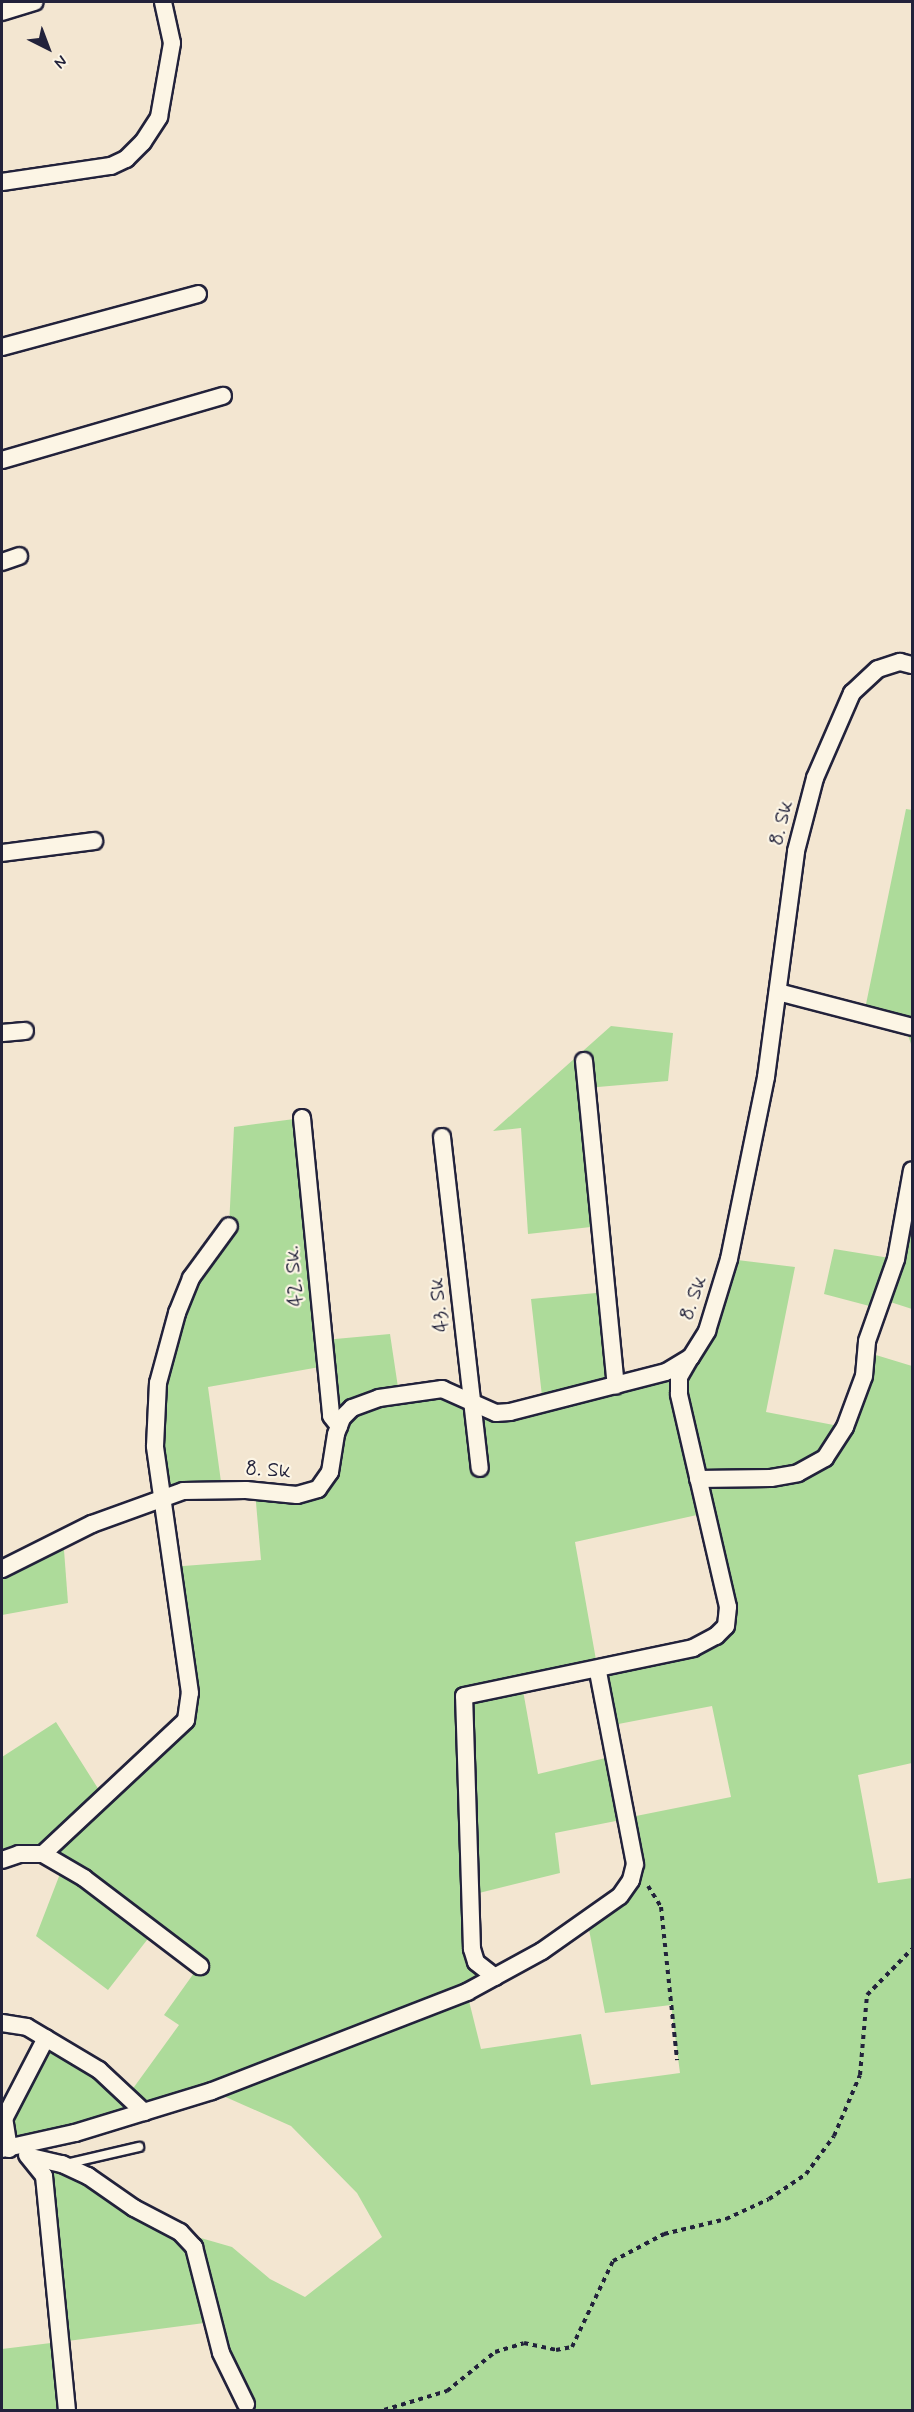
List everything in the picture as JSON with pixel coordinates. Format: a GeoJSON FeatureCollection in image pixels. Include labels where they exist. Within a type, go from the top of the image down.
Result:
{"type":"FeatureCollection","features":[{"type":"Feature","properties":{"kind":"street"},"geometry":{"type":"LineString","coordinates":[[2,12],[34,2]]}},
{"type":"Feature","properties":{"kind":"street"},"geometry":{"type":"LineString","coordinates":[[2,182],[111,166],[126,159],[143,141],[159,117],[172,43],[164,2]]}},
{"type":"Feature","properties":{"kind":"street"},"geometry":{"type":"LineString","coordinates":[[2,347],[198,294]]}},
{"type":"Feature","properties":{"kind":"street"},"geometry":{"type":"LineString","coordinates":[[2,460],[223,396]]}},
{"type":"Feature","properties":{"kind":"street"},"geometry":{"type":"LineString","coordinates":[[2,562],[19,556]]}},
{"type":"Feature","properties":{"kind":"street","name":"8. Sk"},"geometry":{"type":"LineString","coordinates":[[2,1569],[92,1524],[160,1499],[199,1489],[297,1495],[318,1489],[330,1472],[339,1426],[352,1408],[409,1392],[442,1389],[496,1413],[510,1412],[666,1371],[691,1357],[707,1331],[729,1259],[766,1077],[796,851],[815,778],[852,693],[878,669],[900,662],[912,665]]}},
{"type":"Feature","properties":{"kind":"street"},"geometry":{"type":"LineString","coordinates":[[2,853],[94,842]]}},
{"type":"Feature","properties":{"kind":"street"},"geometry":{"type":"LineString","coordinates":[[778,992],[912,1027]]}},
{"type":"Feature","properties":{"kind":"street"},"geometry":{"type":"LineString","coordinates":[[2,1034],[25,1031]]}},
{"type":"Feature","properties":{"kind":"street"},"geometry":{"type":"LineString","coordinates":[[584,1061],[616,1385]]}},
{"type":"Feature","properties":{"kind":"street","name":"42. Sk."},"geometry":{"type":"LineString","coordinates":[[302,1118],[330,1416],[339,1426]]}},
{"type":"Feature","properties":{"kind":"street","name":"43. Sk"},"geometry":{"type":"LineString","coordinates":[[442,1137],[480,1468]]}},
{"type":"Feature","properties":{"kind":"street"},"geometry":{"type":"LineString","coordinates":[[698,1479],[771,1478],[798,1473],[825,1458],[845,1427],[864,1376],[867,1341],[896,1259],[912,1170]]}},
{"type":"Feature","properties":{"kind":"street"},"geometry":{"type":"LineString","coordinates":[[43,1854],[146,1761],[186,1719],[190,1693],[160,1499],[155,1446],[158,1383],[177,1313],[191,1278],[229,1227]]}},
{"type":"Feature","properties":{"kind":"street"},"geometry":{"type":"LineString","coordinates":[[495,1977],[476,1962],[472,1949],[464,1696],[598,1671],[693,1648],[716,1636],[726,1626],[728,1607],[679,1394],[680,1377],[691,1357]]}},
{"type":"Feature","properties":{"kind":"street"},"geometry":{"type":"LineString","coordinates":[[5,2149],[144,2112],[331,2046],[467,1992],[542,1951],[620,1896],[632,1880],[635,1864],[598,1671]]}},
{"type":"Feature","properties":{"kind":"street"},"geometry":{"type":"LineString","coordinates":[[2,1860],[19,1854],[43,1854],[93,1885],[200,1966]]}},
{"type":"Feature","properties":{"kind":"street"},"geometry":{"type":"LineString","coordinates":[[2,2023],[27,2027],[99,2070],[144,2112]]}},
{"type":"Feature","properties":{"kind":"street"},"geometry":{"type":"LineString","coordinates":[[5,2149],[4,2119],[46,2038]]}},
{"type":"Feature","properties":{"kind":"street"},"geometry":{"type":"LineString","coordinates":[[5,2149],[62,2164],[180,2232],[194,2247],[221,2353],[246,2404]]}},
{"type":"Feature","properties":{"kind":"street"},"geometry":{"type":"LineString","coordinates":[[31,2157],[44,2176],[67,2410]]}},
{"type":"Feature","properties":{"kind":"lane"},"geometry":{"type":"LineString","coordinates":[[62,2164],[102,2158],[139,2147]]}},
{"type":"Feature","properties":{"kind":"path"},"geometry":{"type":"LineString","coordinates":[[635,1864],[661,1907],[677,2060]]}},
{"type":"Feature","properties":{"kind":"path"},"geometry":{"type":"LineString","coordinates":[[384,2410],[447,2391],[495,2352],[524,2343],[556,2350],[572,2347],[613,2261],[664,2235],[726,2218],[769,2199],[806,2174],[834,2136],[860,2075],[867,1995],[912,1948]]}},
{"type":"Feature","properties":{"kind":"green space"},"geometry":{"type":"Polygon","coordinates":[[[906,809],[912,810],[912,1047],[904,1023],[864,1014],[906,809]]]}},
{"type":"Feature","properties":{"kind":"green space"},"geometry":{"type":"Polygon","coordinates":[[[611,1026],[673,1033],[668,1081],[586,1088],[600,1226],[528,1234],[521,1128],[493,1131],[611,1026]]]}},
{"type":"Feature","properties":{"kind":"green space"},"geometry":{"type":"Polygon","coordinates":[[[302,1118],[324,1340],[390,1334],[399,1394],[419,1390],[478,1406],[543,1405],[531,1299],[607,1292],[616,1385],[691,1357],[729,1259],[795,1267],[766,1412],[844,1427],[866,1352],[912,1366],[912,1763],[858,1775],[878,1883],[912,1878],[912,2410],[249,2410],[212,2322],[60,2342],[67,2410],[2,2410],[2,2349],[59,2342],[44,2176],[31,2157],[62,2164],[180,2232],[232,2247],[270,2279],[305,2297],[382,2237],[357,2193],[291,2126],[212,2091],[9,2149],[5,2136],[46,2038],[129,2094],[179,2025],[164,2015],[199,1966],[154,1931],[108,1990],[36,1936],[63,1866],[43,1854],[2,1860],[2,1757],[56,1722],[104,1798],[186,1719],[170,1567],[261,1560],[255,1491],[318,1489],[333,1462],[325,1366],[208,1387],[222,1489],[160,1499],[155,1446],[177,1313],[229,1226],[234,1127],[302,1118]],[[706,1513],[575,1542],[598,1671],[693,1638],[697,1645],[726,1626],[706,1513]],[[598,1671],[522,1685],[538,1774],[614,1756],[626,1818],[731,1797],[712,1706],[608,1726],[598,1671]],[[626,1819],[555,1833],[560,1873],[471,1895],[472,1949],[495,1977],[467,1993],[481,2049],[581,2034],[591,2085],[680,2073],[671,2005],[605,2013],[587,1919],[631,1880],[626,1819]]]}},
{"type":"Feature","properties":{"kind":"green space"},"geometry":{"type":"Polygon","coordinates":[[[903,1223],[912,1225],[912,1309],[881,1299],[877,1308],[824,1294],[834,1249],[896,1259],[903,1223]]]}},
{"type":"Feature","properties":{"kind":"green space"},"geometry":{"type":"Polygon","coordinates":[[[63,1537],[68,1603],[2,1615],[2,1569],[63,1537]]]}}]}
